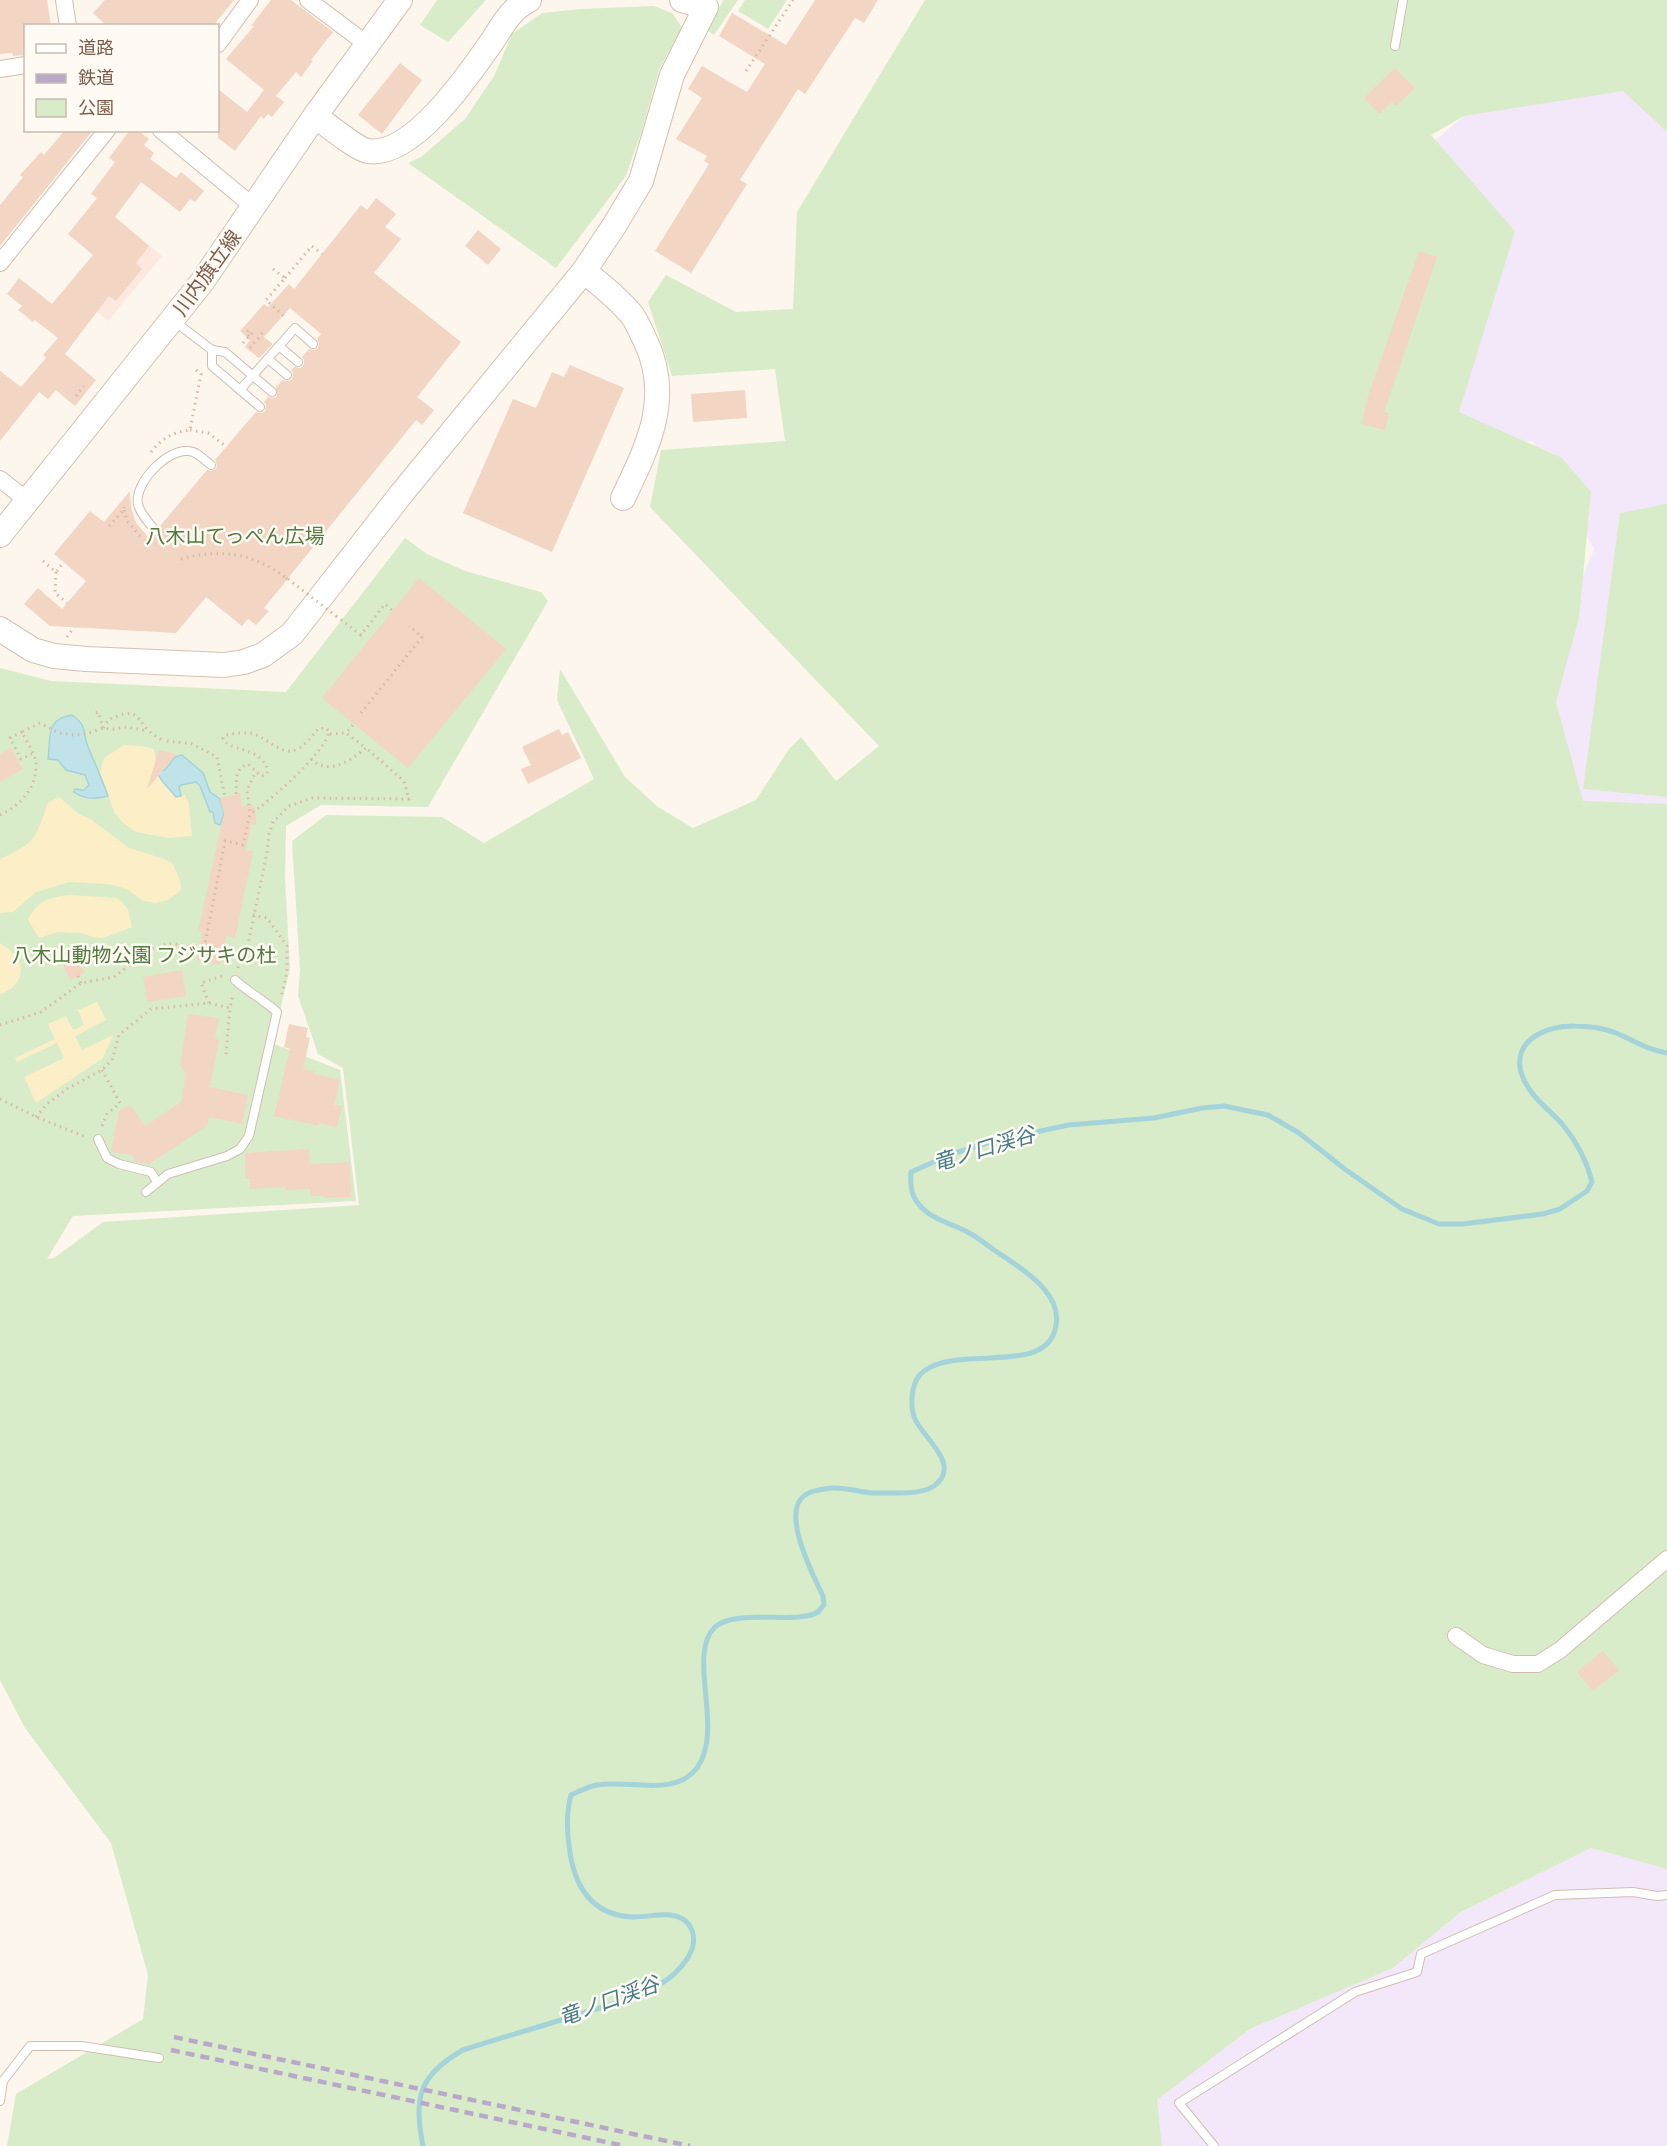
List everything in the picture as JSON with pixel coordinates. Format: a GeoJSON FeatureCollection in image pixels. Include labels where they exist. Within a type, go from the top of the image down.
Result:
{"type":"FeatureCollection","features":[{"type":"Feature","properties":{"kind":"street"},"geometry":{"type":"LineString","coordinates":[[64,0],[68,24]]}},
{"type":"Feature","properties":{"kind":"street"},"geometry":{"type":"LineString","coordinates":[[219,43],[250,0]]}},
{"type":"Feature","properties":{"kind":"street"},"geometry":{"type":"LineString","coordinates":[[308,0],[368,45]]}},
{"type":"Feature","properties":{"kind":"street","name":"川内旗立線"},"geometry":{"type":"LineString","coordinates":[[0,536],[202,282],[315,116],[400,0]]}},
{"type":"Feature","properties":{"kind":"street"},"geometry":{"type":"LineString","coordinates":[[315,116],[365,151],[380,151],[397,146],[436,116],[504,21],[516,7],[529,0]]}},
{"type":"Feature","properties":{"kind":"street"},"geometry":{"type":"LineString","coordinates":[[0,629],[33,650],[54,656],[224,665],[244,662],[271,650],[292,634],[402,492],[584,271],[641,181],[672,75],[708,3],[682,0]]}},
{"type":"Feature","properties":{"kind":"street"},"geometry":{"type":"LineString","coordinates":[[0,69],[24,65]]}},
{"type":"Feature","properties":{"kind":"street"},"geometry":{"type":"LineString","coordinates":[[0,263],[105,132]]}},
{"type":"Feature","properties":{"kind":"street"},"geometry":{"type":"LineString","coordinates":[[163,132],[254,207]]}},
{"type":"Feature","properties":{"kind":"street"},"geometry":{"type":"LineString","coordinates":[[584,271],[607,290],[633,317],[652,354],[658,394],[655,419],[647,448],[623,498]]}},
{"type":"Feature","properties":{"kind":"street"},"geometry":{"type":"LineString","coordinates":[[0,479],[28,501]]}},
{"type":"Feature","properties":{"kind":"street"},"geometry":{"type":"LineString","coordinates":[[1456,1636],[1483,1655],[1513,1664],[1538,1664],[1560,1650],[1667,1559]]}},
{"type":"Feature","properties":{"kind":"lane"},"geometry":{"type":"LineString","coordinates":[[1395,46],[1403,0]]}},
{"type":"Feature","properties":{"kind":"lane"},"geometry":{"type":"LineString","coordinates":[[172,320],[212,350],[225,352],[272,392]]}},
{"type":"Feature","properties":{"kind":"lane"},"geometry":{"type":"LineString","coordinates":[[240,390],[294,328],[313,344]]}},
{"type":"Feature","properties":{"kind":"lane"},"geometry":{"type":"LineString","coordinates":[[279,346],[298,362]]}},
{"type":"Feature","properties":{"kind":"lane"},"geometry":{"type":"LineString","coordinates":[[212,350],[212,366],[260,407]]}},
{"type":"Feature","properties":{"kind":"lane"},"geometry":{"type":"LineString","coordinates":[[268,359],[287,375]]}},
{"type":"Feature","properties":{"kind":"lane"},"geometry":{"type":"LineString","coordinates":[[156,531],[142,513],[138,503],[144,481],[165,458],[175,452],[195,452],[211,465]]}},
{"type":"Feature","properties":{"kind":"lane"},"geometry":{"type":"LineString","coordinates":[[146,1192],[177,1170],[227,1156],[240,1149],[249,1136],[277,1012],[236,980]]}},
{"type":"Feature","properties":{"kind":"lane"},"geometry":{"type":"LineString","coordinates":[[98,1139],[107,1158],[119,1164],[151,1172],[157,1182]]}},
{"type":"Feature","properties":{"kind":"lane"},"geometry":{"type":"LineString","coordinates":[[1214,2146],[1179,2103],[1355,1992],[1417,1972],[1421,1954],[1555,1895],[1633,1892],[1657,1896],[1667,1895]]}},
{"type":"Feature","properties":{"kind":"lane"},"geometry":{"type":"LineString","coordinates":[[0,2101],[3,2081],[30,2046],[81,2046],[159,2058]]}},
{"type":"Feature","properties":{"kind":"path"},"geometry":{"type":"LineString","coordinates":[[746,72],[793,0]]}},
{"type":"Feature","properties":{"kind":"path"},"geometry":{"type":"LineString","coordinates":[[284,316],[266,300],[312,246],[322,254]]}},
{"type":"Feature","properties":{"kind":"path"},"geometry":{"type":"LineString","coordinates":[[273,269],[285,278]]}},
{"type":"Feature","properties":{"kind":"path"},"geometry":{"type":"LineString","coordinates":[[243,343],[251,331]]}},
{"type":"Feature","properties":{"kind":"path"},"geometry":{"type":"LineString","coordinates":[[250,348],[264,331]]}},
{"type":"Feature","properties":{"kind":"path"},"geometry":{"type":"LineString","coordinates":[[76,396],[84,386]]}},
{"type":"Feature","properties":{"kind":"path"},"geometry":{"type":"LineString","coordinates":[[189,430],[208,433],[227,447]]}},
{"type":"Feature","properties":{"kind":"path"},"geometry":{"type":"LineString","coordinates":[[181,560],[217,553],[241,555],[260,561],[273,568],[361,634],[385,604],[393,611]]}},
{"type":"Feature","properties":{"kind":"path"},"geometry":{"type":"LineString","coordinates":[[43,561],[56,572]]}},
{"type":"Feature","properties":{"kind":"path"},"geometry":{"type":"LineString","coordinates":[[64,562],[56,572],[55,593],[67,603]]}},
{"type":"Feature","properties":{"kind":"path"},"geometry":{"type":"LineString","coordinates":[[361,713],[422,637],[409,626]]}},
{"type":"Feature","properties":{"kind":"path"},"geometry":{"type":"LineString","coordinates":[[96,713],[98,712],[104,728]]}},
{"type":"Feature","properties":{"kind":"path"},"geometry":{"type":"LineString","coordinates":[[104,728],[112,718],[125,713],[138,716],[148,731],[162,741]]}},
{"type":"Feature","properties":{"kind":"path"},"geometry":{"type":"LineString","coordinates":[[32,753],[21,759],[15,752],[10,738],[40,723],[51,730],[74,735],[104,728],[127,727],[148,731]]}},
{"type":"Feature","properties":{"kind":"path"},"geometry":{"type":"LineString","coordinates":[[346,733],[354,723]]}},
{"type":"Feature","properties":{"kind":"path"},"geometry":{"type":"LineString","coordinates":[[236,794],[239,768],[248,764],[261,776],[266,775],[268,770],[266,764],[254,754],[225,742],[223,738],[226,735],[247,733],[256,735],[287,752],[303,745],[318,729],[326,728],[329,734]]}},
{"type":"Feature","properties":{"kind":"path"},"geometry":{"type":"LineString","coordinates":[[0,815],[13,808],[26,796],[34,781],[36,761],[22,732]]}},
{"type":"Feature","properties":{"kind":"path"},"geometry":{"type":"LineString","coordinates":[[226,1054],[230,1008],[239,963],[246,954],[267,853],[268,834],[273,822],[289,806],[312,798],[409,799],[404,781],[366,748],[346,733],[329,734]]}},
{"type":"Feature","properties":{"kind":"path"},"geometry":{"type":"LineString","coordinates":[[250,814],[287,784],[319,751],[329,734]]}},
{"type":"Feature","properties":{"kind":"path"},"geometry":{"type":"LineString","coordinates":[[167,741],[192,744],[217,757],[225,798]]}},
{"type":"Feature","properties":{"kind":"path"},"geometry":{"type":"LineString","coordinates":[[311,759],[317,765],[336,766],[347,762],[366,748]]}},
{"type":"Feature","properties":{"kind":"path"},"geometry":{"type":"LineString","coordinates":[[0,1025],[41,1012],[81,983],[114,977],[150,949],[166,944],[176,944],[204,949],[225,841],[243,845],[250,814],[247,790],[256,771]]}},
{"type":"Feature","properties":{"kind":"path"},"geometry":{"type":"LineString","coordinates":[[253,915],[267,918],[287,946],[287,972],[277,1012]]}},
{"type":"Feature","properties":{"kind":"path"},"geometry":{"type":"LineString","coordinates":[[209,1003],[201,983],[226,974],[236,980]]}},
{"type":"Feature","properties":{"kind":"path"},"geometry":{"type":"LineString","coordinates":[[78,976],[81,983]]}},
{"type":"Feature","properties":{"kind":"path"},"geometry":{"type":"LineString","coordinates":[[36,1117],[47,1104],[67,1089],[102,1070],[112,1060],[119,1035],[151,1009],[209,1003],[230,1008]]}},
{"type":"Feature","properties":{"kind":"path"},"geometry":{"type":"LineString","coordinates":[[0,1099],[79,1136],[98,1139],[107,1114],[120,1103],[102,1070]]}},
{"type":"Feature","properties":{"kind":"shaded area"},"geometry":{"type":"Polygon","coordinates":[[[1667,0],[1667,823],[1550,823],[1535,694],[1594,549],[1533,441],[1334,454],[1323,235],[1464,116],[1667,0]]]}},
{"type":"Feature","properties":{"kind":"shaded area"},"geometry":{"type":"Polygon","coordinates":[[[121,222],[162,256],[108,321],[67,287],[121,222]]]}},
{"type":"Feature","properties":{"kind":"shaded area"},"geometry":{"type":"Polygon","coordinates":[[[1591,1848],[1667,1869],[1667,2146],[1162,2146],[1157,2100],[1250,2029],[1393,1968],[1461,1912],[1591,1848]]]}},
{"type":"Feature","properties":{"kind":"green space"},"geometry":{"type":"Polygon","coordinates":[[[437,0],[486,0],[448,42],[420,25],[437,0]]]}},
{"type":"Feature","properties":{"kind":"green space"},"geometry":{"type":"Polygon","coordinates":[[[723,0],[738,0],[714,35],[708,31],[723,0]]]}},
{"type":"Feature","properties":{"kind":"green space"},"geometry":{"type":"Polygon","coordinates":[[[745,0],[787,0],[768,29],[738,11],[745,0]]]}},
{"type":"Feature","properties":{"kind":"green space","name":"八木山動物公園 フジサキの杜"},"geometry":{"type":"Polygon","coordinates":[[[925,0],[1667,0],[1667,132],[1623,91],[1464,116],[1431,135],[1515,231],[1459,412],[1562,458],[1591,492],[1579,618],[1556,702],[1583,801],[1667,804],[1667,1869],[1591,1848],[1461,1912],[1393,1968],[1250,2029],[1157,2100],[1162,2146],[7,2146],[16,2094],[143,2019],[148,1975],[111,1843],[25,1728],[0,1680],[0,668],[51,681],[286,692],[405,538],[427,554],[465,571],[541,592],[548,601],[428,807],[321,805],[286,826],[285,878],[290,969],[272,1043],[340,1070],[356,1201],[73,1216],[47,1259],[54,1258],[103,1222],[359,1205],[343,1068],[318,1054],[298,996],[300,970],[292,841],[326,815],[442,817],[484,843],[594,779],[557,700],[560,669],[625,777],[658,807],[693,828],[756,800],[789,749],[801,737],[836,781],[879,746],[650,507],[661,450],[785,441],[775,369],[672,376],[648,302],[666,275],[736,312],[793,309],[797,212],[925,0]]]}},
{"type":"Feature","properties":{"kind":"green space"},"geometry":{"type":"Polygon","coordinates":[[[654,6],[672,13],[682,27],[659,70],[626,176],[556,268],[408,163],[421,157],[465,119],[494,76],[512,34],[542,13],[654,6]]]}},
{"type":"Feature","properties":{"kind":"green space"},"geometry":{"type":"Polygon","coordinates":[[[1667,504],[1667,797],[1583,789],[1620,513],[1667,504]]]}},
{"type":"Feature","properties":{"kind":"sand"},"geometry":{"type":"Polygon","coordinates":[[[124,745],[154,749],[160,780],[168,785],[176,797],[185,795],[189,804],[192,836],[168,838],[136,832],[123,823],[114,812],[100,772],[104,758],[124,745]]]}},
{"type":"Feature","properties":{"kind":"sand"},"geometry":{"type":"Polygon","coordinates":[[[59,797],[79,814],[92,820],[129,848],[172,863],[180,880],[181,890],[168,900],[156,903],[143,901],[127,889],[108,884],[69,882],[36,892],[13,912],[0,913],[0,859],[28,844],[37,832],[48,803],[59,797]]]}},
{"type":"Feature","properties":{"kind":"sand"},"geometry":{"type":"Polygon","coordinates":[[[69,895],[118,898],[128,909],[132,927],[103,938],[81,933],[58,932],[39,938],[28,920],[32,913],[44,901],[69,895]]]}},
{"type":"Feature","properties":{"kind":"sand"},"geometry":{"type":"Polygon","coordinates":[[[0,943],[16,956],[21,969],[15,984],[0,995],[0,943]]]}},
{"type":"Feature","properties":{"kind":"sand"},"geometry":{"type":"Polygon","coordinates":[[[97,1002],[106,1020],[75,1036],[82,1050],[113,1035],[103,1058],[36,1103],[24,1077],[64,1058],[57,1043],[17,1062],[15,1058],[55,1039],[48,1024],[66,1016],[73,1030],[84,1025],[78,1010],[97,1002]]]}},
{"type":"Feature","properties":{"kind":"water"},"geometry":{"type":"Polygon","coordinates":[[[72,715],[83,726],[88,747],[108,796],[91,798],[78,795],[74,792],[75,789],[84,790],[89,785],[85,775],[66,770],[58,760],[48,759],[53,725],[57,720],[72,715]]]}},
{"type":"Feature","properties":{"kind":"water"},"geometry":{"type":"Polygon","coordinates":[[[182,755],[203,773],[210,792],[220,799],[224,814],[220,825],[215,823],[213,812],[210,812],[200,786],[196,782],[181,785],[179,787],[181,796],[176,797],[159,776],[160,770],[165,770],[175,757],[182,755]]]}},
{"type":"Feature","properties":{"kind":"building"},"geometry":{"type":"Polygon","coordinates":[[[0,0],[47,0],[51,24],[24,24],[24,55],[0,54],[0,0]]]}},
{"type":"Feature","properties":{"kind":"building"},"geometry":{"type":"Polygon","coordinates":[[[105,0],[234,0],[215,24],[105,24],[93,13],[105,0]]]}},
{"type":"Feature","properties":{"kind":"building"},"geometry":{"type":"Polygon","coordinates":[[[271,0],[291,0],[333,32],[301,77],[296,72],[276,96],[284,102],[272,117],[268,114],[264,119],[261,116],[235,151],[218,138],[219,90],[247,112],[264,90],[226,59],[254,26],[251,26],[271,0]]]}},
{"type":"Feature","properties":{"kind":"building"},"geometry":{"type":"Polygon","coordinates":[[[815,0],[878,0],[864,23],[855,18],[805,94],[798,89],[740,180],[747,184],[691,273],[655,251],[709,164],[704,161],[707,156],[676,139],[702,98],[688,89],[702,66],[747,92],[765,64],[719,36],[732,13],[786,45],[815,0]]]}},
{"type":"Feature","properties":{"kind":"building"},"geometry":{"type":"Polygon","coordinates":[[[400,63],[422,80],[382,134],[358,115],[400,63]]]}},
{"type":"Feature","properties":{"kind":"building"},"geometry":{"type":"Polygon","coordinates":[[[1395,68],[1415,88],[1396,106],[1392,102],[1379,114],[1364,98],[1395,68]]]}},
{"type":"Feature","properties":{"kind":"building"},"geometry":{"type":"Polygon","coordinates":[[[63,132],[91,132],[0,246],[0,205],[23,177],[20,175],[41,152],[44,155],[63,132]]]}},
{"type":"Feature","properties":{"kind":"building"},"geometry":{"type":"Polygon","coordinates":[[[128,132],[140,132],[149,139],[144,145],[154,153],[150,159],[176,178],[181,172],[204,191],[195,202],[190,199],[180,212],[141,182],[115,217],[149,246],[136,263],[142,269],[116,301],[109,296],[65,354],[96,380],[75,406],[56,390],[48,399],[39,392],[0,441],[0,371],[21,387],[46,358],[43,355],[58,338],[18,310],[22,306],[7,294],[19,278],[52,304],[93,255],[68,234],[97,198],[91,194],[115,162],[109,158],[128,132]]]}},
{"type":"Feature","properties":{"kind":"building"},"geometry":{"type":"Polygon","coordinates":[[[376,198],[396,214],[385,227],[401,239],[374,273],[461,342],[417,397],[434,410],[422,425],[416,420],[264,608],[269,611],[256,625],[248,619],[242,626],[206,597],[176,633],[50,626],[24,604],[38,588],[62,609],[86,581],[54,554],[90,511],[104,522],[130,491],[131,508],[136,523],[150,539],[152,536],[160,536],[162,532],[160,526],[207,470],[216,469],[215,460],[256,412],[265,411],[264,402],[268,397],[277,396],[276,387],[283,380],[292,379],[291,370],[294,367],[303,366],[302,357],[309,349],[318,348],[317,339],[321,334],[290,308],[264,337],[273,344],[259,358],[245,347],[250,340],[240,331],[264,304],[268,307],[289,284],[294,289],[361,205],[367,210],[376,198]]]}},
{"type":"Feature","properties":{"kind":"building"},"geometry":{"type":"Polygon","coordinates":[[[478,230],[501,249],[488,265],[465,246],[478,230]]]}},
{"type":"Feature","properties":{"kind":"building"},"geometry":{"type":"Polygon","coordinates":[[[1419,251],[1437,257],[1384,412],[1389,413],[1385,430],[1362,424],[1368,396],[1419,251]]]}},
{"type":"Feature","properties":{"kind":"building"},"geometry":{"type":"Polygon","coordinates":[[[570,365],[624,388],[552,552],[463,513],[513,399],[536,408],[552,372],[564,377],[570,365]]]}},
{"type":"Feature","properties":{"kind":"building"},"geometry":{"type":"Polygon","coordinates":[[[745,390],[747,418],[693,422],[691,394],[745,390]]]}},
{"type":"Feature","properties":{"kind":"building"},"geometry":{"type":"Polygon","coordinates":[[[419,578],[506,649],[408,768],[322,698],[419,578]]]}},
{"type":"Feature","properties":{"kind":"building"},"geometry":{"type":"Polygon","coordinates":[[[559,729],[562,735],[568,732],[581,758],[528,784],[521,769],[531,765],[522,747],[559,729]]]}},
{"type":"Feature","properties":{"kind":"building"},"geometry":{"type":"Polygon","coordinates":[[[11,748],[23,769],[0,782],[0,754],[11,748]]]}},
{"type":"Feature","properties":{"kind":"building"},"geometry":{"type":"Polygon","coordinates":[[[159,750],[177,754],[147,789],[159,750]]]}},
{"type":"Feature","properties":{"kind":"building"},"geometry":{"type":"Polygon","coordinates":[[[240,793],[242,807],[252,804],[256,812],[256,825],[251,824],[246,850],[253,852],[235,938],[226,936],[220,965],[197,960],[203,932],[198,931],[224,814],[220,799],[240,793]]]}},
{"type":"Feature","properties":{"kind":"building"},"geometry":{"type":"Polygon","coordinates":[[[77,957],[85,973],[70,980],[62,963],[77,957]]]}},
{"type":"Feature","properties":{"kind":"building"},"geometry":{"type":"Polygon","coordinates":[[[182,970],[186,996],[148,1002],[143,977],[182,970]]]}},
{"type":"Feature","properties":{"kind":"building"},"geometry":{"type":"Polygon","coordinates":[[[188,1014],[219,1018],[215,1037],[219,1041],[210,1087],[248,1095],[242,1124],[209,1117],[207,1126],[149,1164],[136,1162],[132,1155],[111,1152],[119,1110],[130,1105],[145,1126],[181,1102],[186,1074],[180,1065],[188,1014]]]}},
{"type":"Feature","properties":{"kind":"building"},"geometry":{"type":"Polygon","coordinates":[[[289,1024],[308,1028],[306,1037],[310,1038],[303,1069],[340,1080],[334,1105],[342,1106],[337,1127],[319,1123],[318,1126],[274,1116],[290,1049],[284,1047],[289,1024]]]}},
{"type":"Feature","properties":{"kind":"building"},"geometry":{"type":"Polygon","coordinates":[[[309,1149],[310,1164],[350,1162],[351,1197],[311,1196],[310,1189],[285,1190],[285,1187],[250,1189],[250,1179],[245,1179],[245,1153],[309,1149]]]}},
{"type":"Feature","properties":{"kind":"building"},"geometry":{"type":"Polygon","coordinates":[[[1603,1651],[1619,1670],[1593,1691],[1577,1672],[1603,1651]]]}},
{"type":"Feature","properties":{"kind":"waterway","name":"竜ノ口渓谷"},"geometry":{"type":"LineString","coordinates":[[423,2146],[419,2114],[423,2089],[428,2079],[448,2059],[463,2050],[642,1994],[671,1977],[691,1952],[692,1931],[690,1925],[685,1921],[670,1915],[634,1917],[608,1912],[598,1906],[582,1889],[573,1866],[568,1839],[568,1809],[571,1795],[597,1785],[663,1785],[687,1777],[697,1768],[705,1752],[708,1733],[704,1655],[707,1639],[715,1627],[737,1618],[808,1616],[818,1612],[824,1605],[823,1596],[806,1559],[797,1529],[798,1503],[805,1495],[832,1488],[872,1493],[903,1493],[922,1491],[934,1486],[942,1478],[943,1461],[913,1413],[913,1390],[920,1375],[939,1364],[957,1360],[1017,1356],[1034,1352],[1047,1344],[1055,1330],[1057,1317],[1054,1305],[1040,1284],[974,1236],[935,1218],[923,1208],[912,1192],[911,1172],[952,1154],[987,1143],[1068,1125],[1154,1118],[1224,1106],[1268,1115],[1299,1133],[1346,1170],[1402,1209],[1439,1224],[1463,1224],[1543,1214],[1560,1209],[1587,1191],[1592,1182],[1584,1159],[1572,1138],[1563,1125],[1532,1093],[1524,1080],[1520,1067],[1520,1056],[1524,1046],[1541,1033],[1552,1029],[1580,1026],[1611,1031],[1646,1047],[1667,1053]]}},
{"type":"Feature","properties":{"kind":"railway"},"geometry":{"type":"LineString","coordinates":[[174,2037],[690,2146]]}},
{"type":"Feature","properties":{"kind":"railway"},"geometry":{"type":"LineString","coordinates":[[171,2050],[625,2146]]}},
{"type":"Feature","properties":{"kind":"park label","name":"八木山てっぺん広場"},"geometry":{"type":"Point","coordinates":[235,536]}}]}
